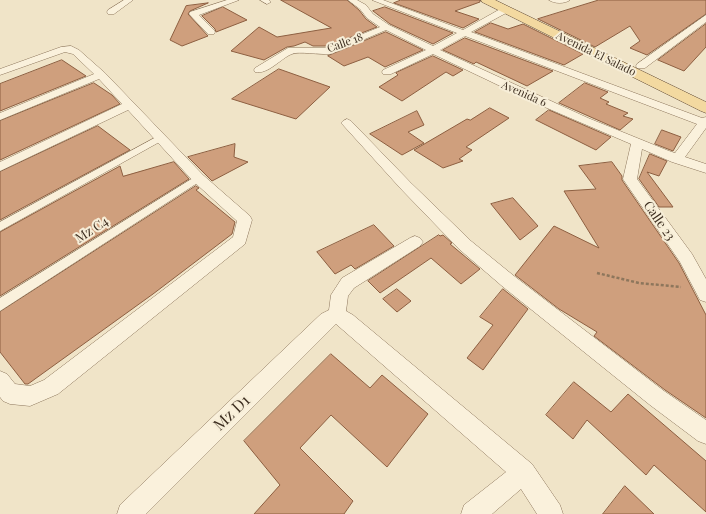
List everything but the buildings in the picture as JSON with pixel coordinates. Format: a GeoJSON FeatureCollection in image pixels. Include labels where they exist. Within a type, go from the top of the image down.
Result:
{"type":"FeatureCollection","features":[{"type":"Feature","properties":{"kind":"main road","name":"Avenida El Salado"},"geometry":{"type":"LineString","coordinates":[[486,0],[503,5],[641,66],[706,97]]}},
{"type":"Feature","properties":{"kind":"main road","name":"Avenida El Salado"},"geometry":{"type":"LineString","coordinates":[[503,5],[706,108]]}},
{"type":"Feature","properties":{"kind":"street"},"geometry":{"type":"LineString","coordinates":[[111,12],[129,0]]}},
{"type":"Feature","properties":{"kind":"street"},"geometry":{"type":"LineString","coordinates":[[212,32],[193,14],[235,0]]}},
{"type":"Feature","properties":{"kind":"street","name":"Avenida 6"},"geometry":{"type":"LineString","coordinates":[[352,0],[363,7],[370,16],[386,27],[525,94],[637,143],[706,169]]}},
{"type":"Feature","properties":{"kind":"street"},"geometry":{"type":"LineString","coordinates":[[363,7],[377,0],[705,121],[677,159]]}},
{"type":"Feature","properties":{"kind":"street"},"geometry":{"type":"LineString","coordinates":[[553,0],[566,0]]}},
{"type":"Feature","properties":{"kind":"street"},"geometry":{"type":"LineString","coordinates":[[387,72],[433,50],[463,33],[503,5]]}},
{"type":"Feature","properties":{"kind":"street"},"geometry":{"type":"LineString","coordinates":[[641,66],[706,18]]}},
{"type":"Feature","properties":{"kind":"street","name":"Calle 18"},"geometry":{"type":"LineString","coordinates":[[259,70],[291,50],[330,51],[386,27]]}},
{"type":"Feature","properties":{"kind":"street"},"geometry":{"type":"LineString","coordinates":[[0,72],[64,49],[71,49],[76,52],[101,75],[198,178],[245,220],[240,240],[51,387],[30,396],[10,394],[0,381]]}},
{"type":"Feature","properties":{"kind":"street"},"geometry":{"type":"LineString","coordinates":[[0,80],[76,52]]}},
{"type":"Feature","properties":{"kind":"street"},"geometry":{"type":"LineString","coordinates":[[0,118],[101,75]]}},
{"type":"Feature","properties":{"kind":"street"},"geometry":{"type":"LineString","coordinates":[[0,167],[129,105]]}},
{"type":"Feature","properties":{"kind":"street"},"geometry":{"type":"LineString","coordinates":[[347,123],[401,181],[465,245],[514,286],[657,398],[706,433]]}},
{"type":"Feature","properties":{"kind":"street"},"geometry":{"type":"LineString","coordinates":[[0,227],[160,138]]}},
{"type":"Feature","properties":{"kind":"street","name":"Calle 23"},"geometry":{"type":"LineString","coordinates":[[637,143],[630,179],[686,258],[704,291]]}},
{"type":"Feature","properties":{"kind":"street","name":"Mz C4"},"geometry":{"type":"LineString","coordinates":[[0,305],[198,178]]}},
{"type":"Feature","properties":{"kind":"street"},"geometry":{"type":"LineString","coordinates":[[415,242],[348,283],[340,295],[338,315],[347,321],[524,472],[552,514]]}},
{"type":"Feature","properties":{"kind":"street","name":"Mz D1"},"geometry":{"type":"LineString","coordinates":[[129,514],[327,320],[338,315]]}},
{"type":"Feature","properties":{"kind":"street"},"geometry":{"type":"LineString","coordinates":[[473,514],[524,472]]}},
{"type":"Feature","properties":{"kind":"path"},"geometry":{"type":"LineString","coordinates":[[597,273],[635,283],[704,291]]}}]}
